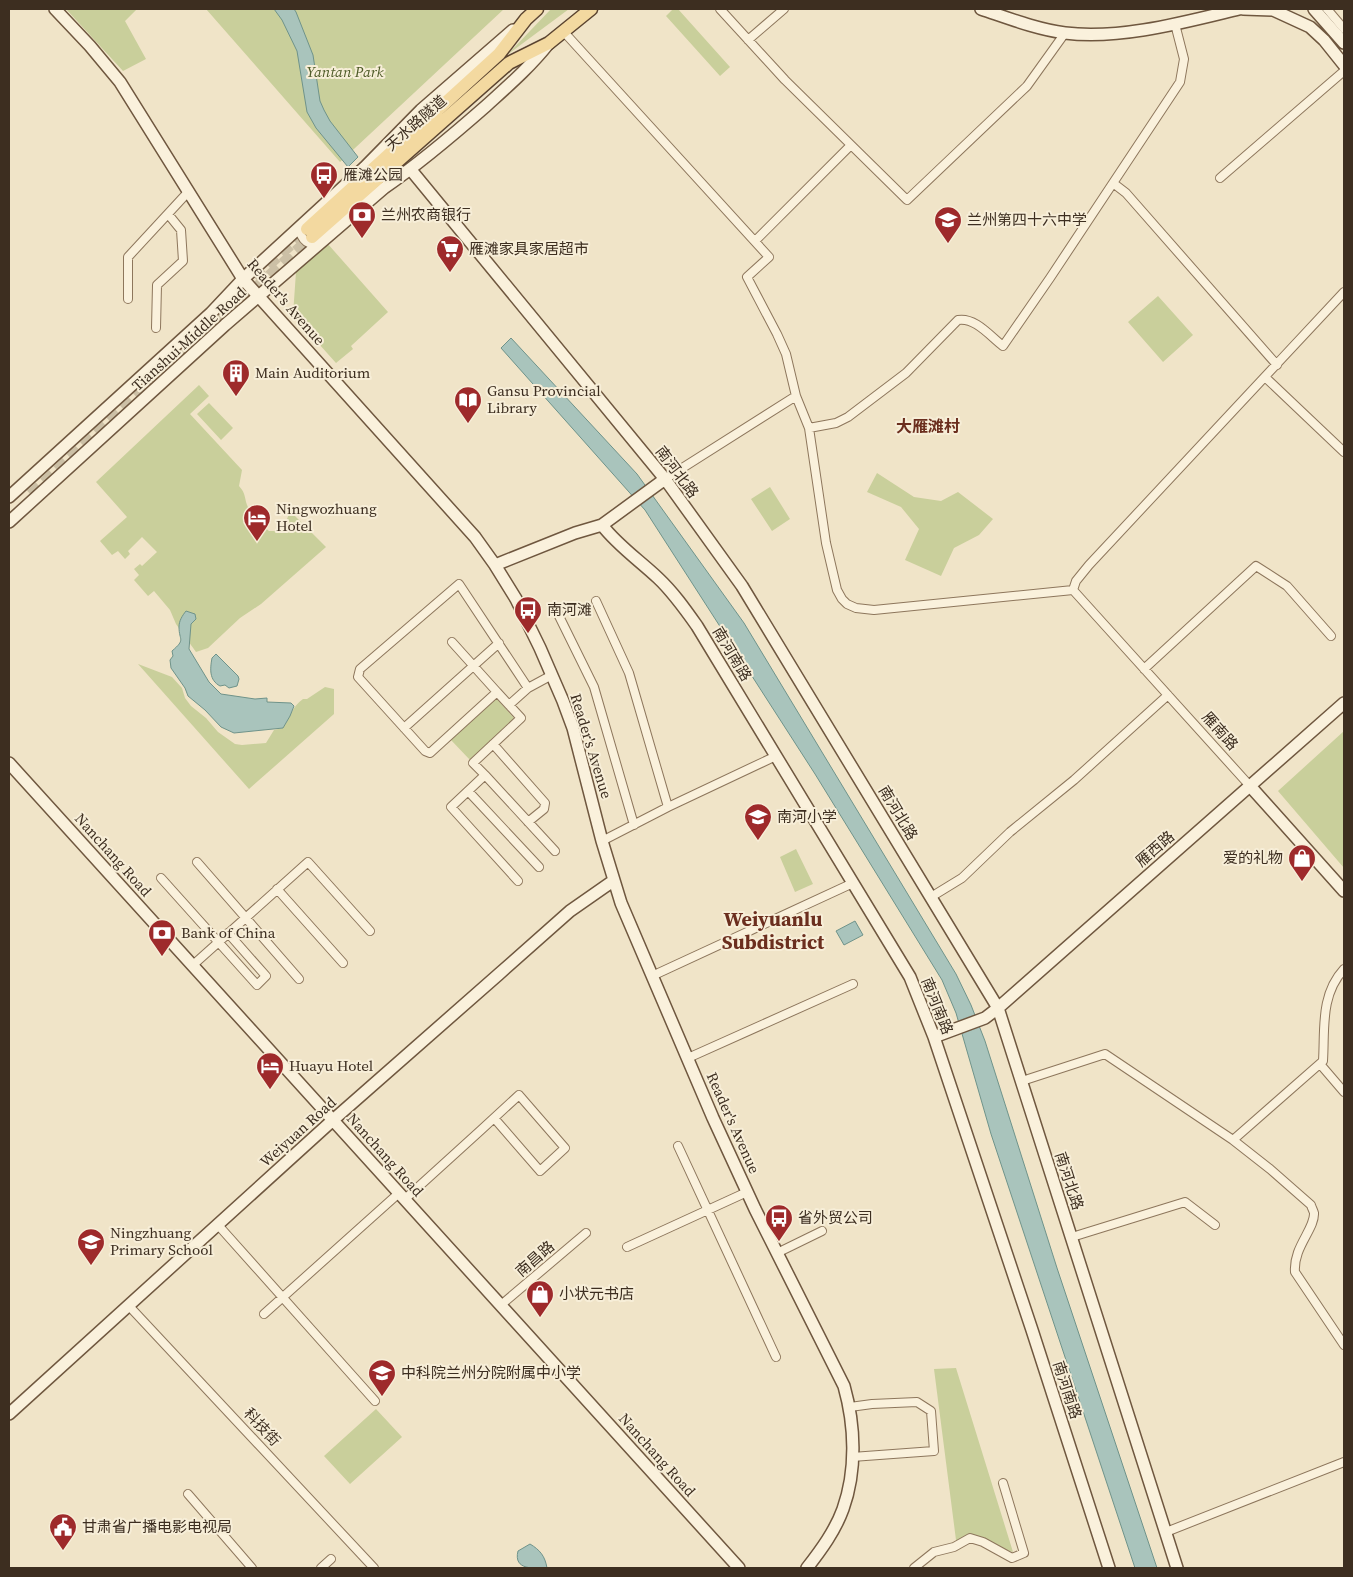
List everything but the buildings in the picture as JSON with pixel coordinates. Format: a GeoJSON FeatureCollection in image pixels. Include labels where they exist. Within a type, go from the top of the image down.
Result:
{"type":"FeatureCollection","features":[{"type":"Feature","properties":{"kind":"main road","name":"天水路隧道"},"geometry":{"type":"LineString","coordinates":[[311,233],[499,54],[537,9]]}},
{"type":"Feature","properties":{"kind":"main road","name":"天水路隧道"},"geometry":{"type":"LineString","coordinates":[[311,233],[509,63],[549,44],[591,9]]}},
{"type":"Feature","properties":{"kind":"street","name":"Reader's Avenue"},"geometry":{"type":"LineString","coordinates":[[55,9],[90,46],[120,82],[244,279],[258,297],[463,523],[495,564],[529,626],[552,675],[573,728],[602,841],[621,903],[747,1192],[844,1386],[853,1426],[852,1457],[843,1508],[829,1536],[807,1568]]}},
{"type":"Feature","properties":{"kind":"street"},"geometry":{"type":"LineString","coordinates":[[720,9],[784,80],[907,200],[1027,86],[1065,33]]}},
{"type":"Feature","properties":{"kind":"street"},"geometry":{"type":"LineString","coordinates":[[748,40],[784,9]]}},
{"type":"Feature","properties":{"kind":"street"},"geometry":{"type":"LineString","coordinates":[[981,9],[1025,24],[1065,33],[1110,34],[1175,24],[1239,9]]}},
{"type":"Feature","properties":{"kind":"street"},"geometry":{"type":"LineString","coordinates":[[1244,9],[1273,10],[1310,27],[1324,40],[1344,65]]}},
{"type":"Feature","properties":{"kind":"street"},"geometry":{"type":"LineString","coordinates":[[1326,11],[1344,29]]}},
{"type":"Feature","properties":{"kind":"street"},"geometry":{"type":"LineString","coordinates":[[1326,11],[1344,43]]}},
{"type":"Feature","properties":{"kind":"street"},"geometry":{"type":"LineString","coordinates":[[809,428],[836,423],[848,417],[906,373],[958,320],[972,321],[1003,346],[1180,82],[1184,59],[1175,24]]}},
{"type":"Feature","properties":{"kind":"street"},"geometry":{"type":"LineString","coordinates":[[563,31],[769,257],[746,277],[778,334],[786,354],[796,396],[809,428],[826,543],[837,590],[842,599],[856,608],[874,610],[1073,590],[1076,582],[1089,565],[1344,292]]}},
{"type":"Feature","properties":{"kind":"street","name":"Tianshui Middle Road"},"geometry":{"type":"LineString","coordinates":[[9,497],[211,313],[244,279],[311,233],[411,170],[445,142],[532,63],[549,44]]}},
{"type":"Feature","properties":{"kind":"street"},"geometry":{"type":"LineString","coordinates":[[1220,178],[1344,71]]}},
{"type":"Feature","properties":{"kind":"street"},"geometry":{"type":"LineString","coordinates":[[754,241],[851,145]]}},
{"type":"Feature","properties":{"kind":"street","name":"南河北路"},"geometry":{"type":"LineString","coordinates":[[411,170],[742,586],[998,1008],[1177,1568]]}},
{"type":"Feature","properties":{"kind":"street"},"geometry":{"type":"LineString","coordinates":[[1113,183],[1126,193],[1277,365]]}},
{"type":"Feature","properties":{"kind":"street"},"geometry":{"type":"LineString","coordinates":[[128,299],[128,257],[189,191]]}},
{"type":"Feature","properties":{"kind":"street"},"geometry":{"type":"LineString","coordinates":[[156,328],[157,285],[183,262],[181,230],[168,214]]}},
{"type":"Feature","properties":{"kind":"street","name":"Tianshui Middle Road"},"geometry":{"type":"LineString","coordinates":[[9,522],[258,297],[311,233]]}},
{"type":"Feature","properties":{"kind":"street"},"geometry":{"type":"LineString","coordinates":[[1265,377],[1344,452]]}},
{"type":"Feature","properties":{"kind":"street"},"geometry":{"type":"LineString","coordinates":[[495,564],[575,533],[602,525],[661,482],[796,396]]}},
{"type":"Feature","properties":{"kind":"street","name":"南河南路"},"geometry":{"type":"LineString","coordinates":[[602,525],[609,534],[659,578],[682,604],[697,626],[910,977],[934,1037],[1109,1568]]}},
{"type":"Feature","properties":{"kind":"street"},"geometry":{"type":"LineString","coordinates":[[1144,669],[1256,566],[1287,586],[1332,636]]}},
{"type":"Feature","properties":{"kind":"street"},"geometry":{"type":"LineString","coordinates":[[497,692],[430,753],[425,751],[358,677],[360,669],[459,584],[528,688]]}},
{"type":"Feature","properties":{"kind":"street","name":"雁南路"},"geometry":{"type":"LineString","coordinates":[[1073,590],[1344,891]]}},
{"type":"Feature","properties":{"kind":"street"},"geometry":{"type":"LineString","coordinates":[[596,601],[629,673],[668,807]]}},
{"type":"Feature","properties":{"kind":"street"},"geometry":{"type":"LineString","coordinates":[[558,614],[594,687],[634,825]]}},
{"type":"Feature","properties":{"kind":"street"},"geometry":{"type":"LineString","coordinates":[[452,642],[521,718],[473,762],[555,851]]}},
{"type":"Feature","properties":{"kind":"street"},"geometry":{"type":"LineString","coordinates":[[404,728],[499,643]]}},
{"type":"Feature","properties":{"kind":"street"},"geometry":{"type":"LineString","coordinates":[[509,705],[528,688],[552,675]]}},
{"type":"Feature","properties":{"kind":"street"},"geometry":{"type":"LineString","coordinates":[[931,897],[962,878],[1010,832],[1074,780],[1168,695]]}},
{"type":"Feature","properties":{"kind":"street","name":"雁西路"},"geometry":{"type":"LineString","coordinates":[[934,1037],[985,1018],[998,1008],[1343,706]]}},
{"type":"Feature","properties":{"kind":"street"},"geometry":{"type":"LineString","coordinates":[[493,744],[545,803],[544,809],[528,822]]}},
{"type":"Feature","properties":{"kind":"street"},"geometry":{"type":"LineString","coordinates":[[602,841],[668,807],[776,756]]}},
{"type":"Feature","properties":{"kind":"street","name":"Nanchang Road"},"geometry":{"type":"LineString","coordinates":[[9,763],[739,1568]]}},
{"type":"Feature","properties":{"kind":"street"},"geometry":{"type":"LineString","coordinates":[[485,775],[451,807],[518,882]]}},
{"type":"Feature","properties":{"kind":"street"},"geometry":{"type":"LineString","coordinates":[[468,790],[539,867]]}},
{"type":"Feature","properties":{"kind":"street"},"geometry":{"type":"LineString","coordinates":[[198,862],[299,980]]}},
{"type":"Feature","properties":{"kind":"street"},"geometry":{"type":"LineString","coordinates":[[193,965],[308,862],[370,931]]}},
{"type":"Feature","properties":{"kind":"street"},"geometry":{"type":"LineString","coordinates":[[161,878],[256,984],[266,976],[228,933]]}},
{"type":"Feature","properties":{"kind":"street","name":"Weiyuan Road"},"geometry":{"type":"LineString","coordinates":[[9,1414],[333,1120],[570,911],[613,881]]}},
{"type":"Feature","properties":{"kind":"street"},"geometry":{"type":"LineString","coordinates":[[652,976],[853,882]]}},
{"type":"Feature","properties":{"kind":"street"},"geometry":{"type":"LineString","coordinates":[[277,889],[343,963]]}},
{"type":"Feature","properties":{"kind":"street"},"geometry":{"type":"LineString","coordinates":[[1233,1140],[1323,1061],[1325,1006],[1330,990],[1344,969]]}},
{"type":"Feature","properties":{"kind":"street"},"geometry":{"type":"LineString","coordinates":[[688,1058],[853,984]]}},
{"type":"Feature","properties":{"kind":"street"},"geometry":{"type":"LineString","coordinates":[[1022,1081],[1104,1054],[1233,1140],[1270,1168],[1311,1205],[1314,1212],[1312,1222],[1294,1262],[1295,1272],[1344,1345]]}},
{"type":"Feature","properties":{"kind":"street"},"geometry":{"type":"LineString","coordinates":[[1320,1064],[1344,1092]]}},
{"type":"Feature","properties":{"kind":"street"},"geometry":{"type":"LineString","coordinates":[[264,1314],[283,1297],[402,1196],[494,1118],[520,1096],[565,1148],[540,1171],[494,1118]]}},
{"type":"Feature","properties":{"kind":"street"},"geometry":{"type":"LineString","coordinates":[[678,1146],[776,1357]]}},
{"type":"Feature","properties":{"kind":"street"},"geometry":{"type":"LineString","coordinates":[[627,1247],[747,1192]]}},
{"type":"Feature","properties":{"kind":"street"},"geometry":{"type":"LineString","coordinates":[[1072,1237],[1185,1202],[1215,1225]]}},
{"type":"Feature","properties":{"kind":"street"},"geometry":{"type":"LineString","coordinates":[[218,1225],[375,1401]]}},
{"type":"Feature","properties":{"kind":"street"},"geometry":{"type":"LineString","coordinates":[[777,1253],[822,1230]]}},
{"type":"Feature","properties":{"kind":"street","name":"南昌路"},"geometry":{"type":"LineString","coordinates":[[501,1306],[586,1233]]}},
{"type":"Feature","properties":{"kind":"street","name":"科技街"},"geometry":{"type":"LineString","coordinates":[[129,1306],[374,1568]]}},
{"type":"Feature","properties":{"kind":"street"},"geometry":{"type":"LineString","coordinates":[[850,1408],[872,1404],[917,1402],[931,1410],[934,1451],[852,1457]]}},
{"type":"Feature","properties":{"kind":"street"},"geometry":{"type":"LineString","coordinates":[[1166,1532],[1344,1462]]}},
{"type":"Feature","properties":{"kind":"street"},"geometry":{"type":"LineString","coordinates":[[914,1568],[934,1552],[954,1546],[970,1538],[983,1542],[1012,1558],[1024,1553],[1003,1483]]}},
{"type":"Feature","properties":{"kind":"street"},"geometry":{"type":"LineString","coordinates":[[188,1494],[252,1568]]}},
{"type":"Feature","properties":{"kind":"street"},"geometry":{"type":"LineString","coordinates":[[321,1568],[331,1560]]}},
{"type":"Feature","properties":{"kind":"green space"},"geometry":{"type":"Polygon","coordinates":[[[66,9],[137,9],[125,21],[146,59],[123,71],[66,9]]]}},
{"type":"Feature","properties":{"kind":"green space","name":"Yantan Park"},"geometry":{"type":"Polygon","coordinates":[[[206,9],[504,9],[340,162],[206,9]]]}},
{"type":"Feature","properties":{"kind":"green space"},"geometry":{"type":"Polygon","coordinates":[[[551,9],[569,9],[507,55],[551,9]]]}},
{"type":"Feature","properties":{"kind":"green space"},"geometry":{"type":"Polygon","coordinates":[[[673,9],[678,9],[730,67],[720,76],[666,16],[673,9]]]}},
{"type":"Feature","properties":{"kind":"green space"},"geometry":{"type":"Polygon","coordinates":[[[327,243],[388,312],[351,346],[353,349],[336,363],[293,315],[296,272],[327,243]]]}},
{"type":"Feature","properties":{"kind":"green space"},"geometry":{"type":"Polygon","coordinates":[[[1158,296],[1193,335],[1163,362],[1128,322],[1158,296]]]}},
{"type":"Feature","properties":{"kind":"green space"},"geometry":{"type":"Polygon","coordinates":[[[199,385],[209,396],[190,414],[242,470],[239,486],[254,516],[269,531],[274,531],[284,527],[290,511],[326,547],[261,604],[240,618],[208,648],[196,652],[176,624],[170,610],[154,591],[148,596],[134,580],[139,575],[134,569],[140,564],[142,566],[157,552],[142,537],[128,551],[130,554],[125,559],[118,551],[112,555],[100,541],[127,517],[96,482],[199,385]]]}},
{"type":"Feature","properties":{"kind":"green space"},"geometry":{"type":"Polygon","coordinates":[[[209,403],[233,428],[221,440],[197,414],[209,403]]]}},
{"type":"Feature","properties":{"kind":"green space"},"geometry":{"type":"Polygon","coordinates":[[[877,473],[914,497],[941,501],[958,492],[993,519],[979,535],[954,548],[941,576],[905,560],[919,529],[901,507],[867,492],[877,473]]]}},
{"type":"Feature","properties":{"kind":"green space"},"geometry":{"type":"Polygon","coordinates":[[[770,487],[790,519],[772,531],[751,499],[770,487]]]}},
{"type":"Feature","properties":{"kind":"green space"},"geometry":{"type":"Polygon","coordinates":[[[138,664],[172,677],[182,688],[185,698],[191,706],[206,718],[218,732],[235,744],[266,743],[274,730],[283,728],[299,702],[325,687],[334,689],[334,714],[249,789],[138,664]]]}},
{"type":"Feature","properties":{"kind":"green space"},"geometry":{"type":"Polygon","coordinates":[[[496,698],[515,719],[470,760],[451,740],[496,698]]]}},
{"type":"Feature","properties":{"kind":"green space"},"geometry":{"type":"Polygon","coordinates":[[[1344,731],[1344,868],[1278,791],[1344,731]]]}},
{"type":"Feature","properties":{"kind":"green space"},"geometry":{"type":"Polygon","coordinates":[[[796,849],[813,884],[795,892],[780,857],[796,849]]]}},
{"type":"Feature","properties":{"kind":"green space"},"geometry":{"type":"Polygon","coordinates":[[[956,1368],[1013,1552],[972,1540],[956,1540],[934,1369],[956,1368]]]}},
{"type":"Feature","properties":{"kind":"green space"},"geometry":{"type":"Polygon","coordinates":[[[376,1409],[402,1437],[350,1484],[324,1456],[376,1409]]]}},
{"type":"Feature","properties":{"kind":"water"},"geometry":{"type":"Polygon","coordinates":[[[274,9],[294,9],[296,12],[313,55],[320,101],[330,121],[358,157],[348,167],[316,128],[307,112],[297,51],[282,20],[274,9]]]}},
{"type":"Feature","properties":{"kind":"water"},"geometry":{"type":"Polygon","coordinates":[[[511,338],[637,474],[744,623],[956,974],[985,1041],[1057,1268],[1157,1568],[1135,1568],[991,1134],[956,1013],[942,980],[815,774],[645,510],[501,348],[511,338]]]}},
{"type":"Feature","properties":{"kind":"water"},"geometry":{"type":"Polygon","coordinates":[[[186,611],[195,614],[196,619],[191,624],[189,649],[209,682],[221,694],[255,699],[267,698],[267,702],[291,703],[294,706],[283,728],[234,733],[221,727],[188,696],[185,688],[171,668],[170,660],[173,656],[172,651],[181,640],[179,625],[186,611]]]}},
{"type":"Feature","properties":{"kind":"water"},"geometry":{"type":"Polygon","coordinates":[[[216,654],[238,676],[237,686],[229,688],[225,685],[220,686],[214,681],[211,674],[211,666],[212,658],[216,654]]]}},
{"type":"Feature","properties":{"kind":"water"},"geometry":{"type":"Polygon","coordinates":[[[855,921],[863,935],[844,945],[836,931],[855,921]]]}},
{"type":"Feature","properties":{"kind":"water"},"geometry":{"type":"Polygon","coordinates":[[[530,1544],[542,1554],[547,1568],[526,1567],[519,1562],[517,1557],[518,1551],[530,1544]]]}},
{"type":"Feature","properties":{"kind":"tunnel"},"geometry":{"type":"LineString","coordinates":[[228,302],[307,229]]}},
{"type":"Feature","properties":{"kind":"tunnel"},"geometry":{"type":"LineString","coordinates":[[31,495],[312,237]]}},
{"type":"Feature","properties":{"kind":"place","name":"雁滩公园"},"geometry":{"type":"Point","coordinates":[324,199]}},
{"type":"Feature","properties":{"kind":"place","name":"兰州农商银行"},"geometry":{"type":"Point","coordinates":[362,239]}},
{"type":"Feature","properties":{"kind":"place","name":"兰州第四十六中学"},"geometry":{"type":"Point","coordinates":[948,244]}},
{"type":"Feature","properties":{"kind":"place","name":"雁滩家具家居超市"},"geometry":{"type":"Point","coordinates":[450,273]}},
{"type":"Feature","properties":{"kind":"place","name":"Main Auditorium"},"geometry":{"type":"Point","coordinates":[236,397]}},
{"type":"Feature","properties":{"kind":"place","name":"Gansu Provincial Library"},"geometry":{"type":"Point","coordinates":[468,424]}},
{"type":"Feature","properties":{"kind":"place","name":"Ningwozhuang Hotel"},"geometry":{"type":"Point","coordinates":[257,542]}},
{"type":"Feature","properties":{"kind":"place","name":"南河滩"},"geometry":{"type":"Point","coordinates":[528,634]}},
{"type":"Feature","properties":{"kind":"place","name":"南河小学"},"geometry":{"type":"Point","coordinates":[758,841]}},
{"type":"Feature","properties":{"kind":"place","name":"爱的礼物"},"geometry":{"type":"Point","coordinates":[1302,882]}},
{"type":"Feature","properties":{"kind":"place","name":"Bank of China"},"geometry":{"type":"Point","coordinates":[162,957]}},
{"type":"Feature","properties":{"kind":"place","name":"Huayu Hotel"},"geometry":{"type":"Point","coordinates":[270,1090]}},
{"type":"Feature","properties":{"kind":"place","name":"省外贸公司"},"geometry":{"type":"Point","coordinates":[779,1242]}},
{"type":"Feature","properties":{"kind":"place","name":"Ningzhuang Primary School"},"geometry":{"type":"Point","coordinates":[91,1266]}},
{"type":"Feature","properties":{"kind":"place","name":"小状元书店"},"geometry":{"type":"Point","coordinates":[540,1318]}},
{"type":"Feature","properties":{"kind":"place","name":"中科院兰州分院附属中小学"},"geometry":{"type":"Point","coordinates":[382,1397]}},
{"type":"Feature","properties":{"kind":"place","name":"甘肃省广播电影电视局"},"geometry":{"type":"Point","coordinates":[63,1551]}},
{"type":"Feature","properties":{"kind":"district","name":"大雁滩村"},"geometry":{"type":"Point","coordinates":[928,426]}},
{"type":"Feature","properties":{"kind":"district","name":"Weiyuanlu Subdistrict"},"geometry":{"type":"Point","coordinates":[773,930]}}]}
